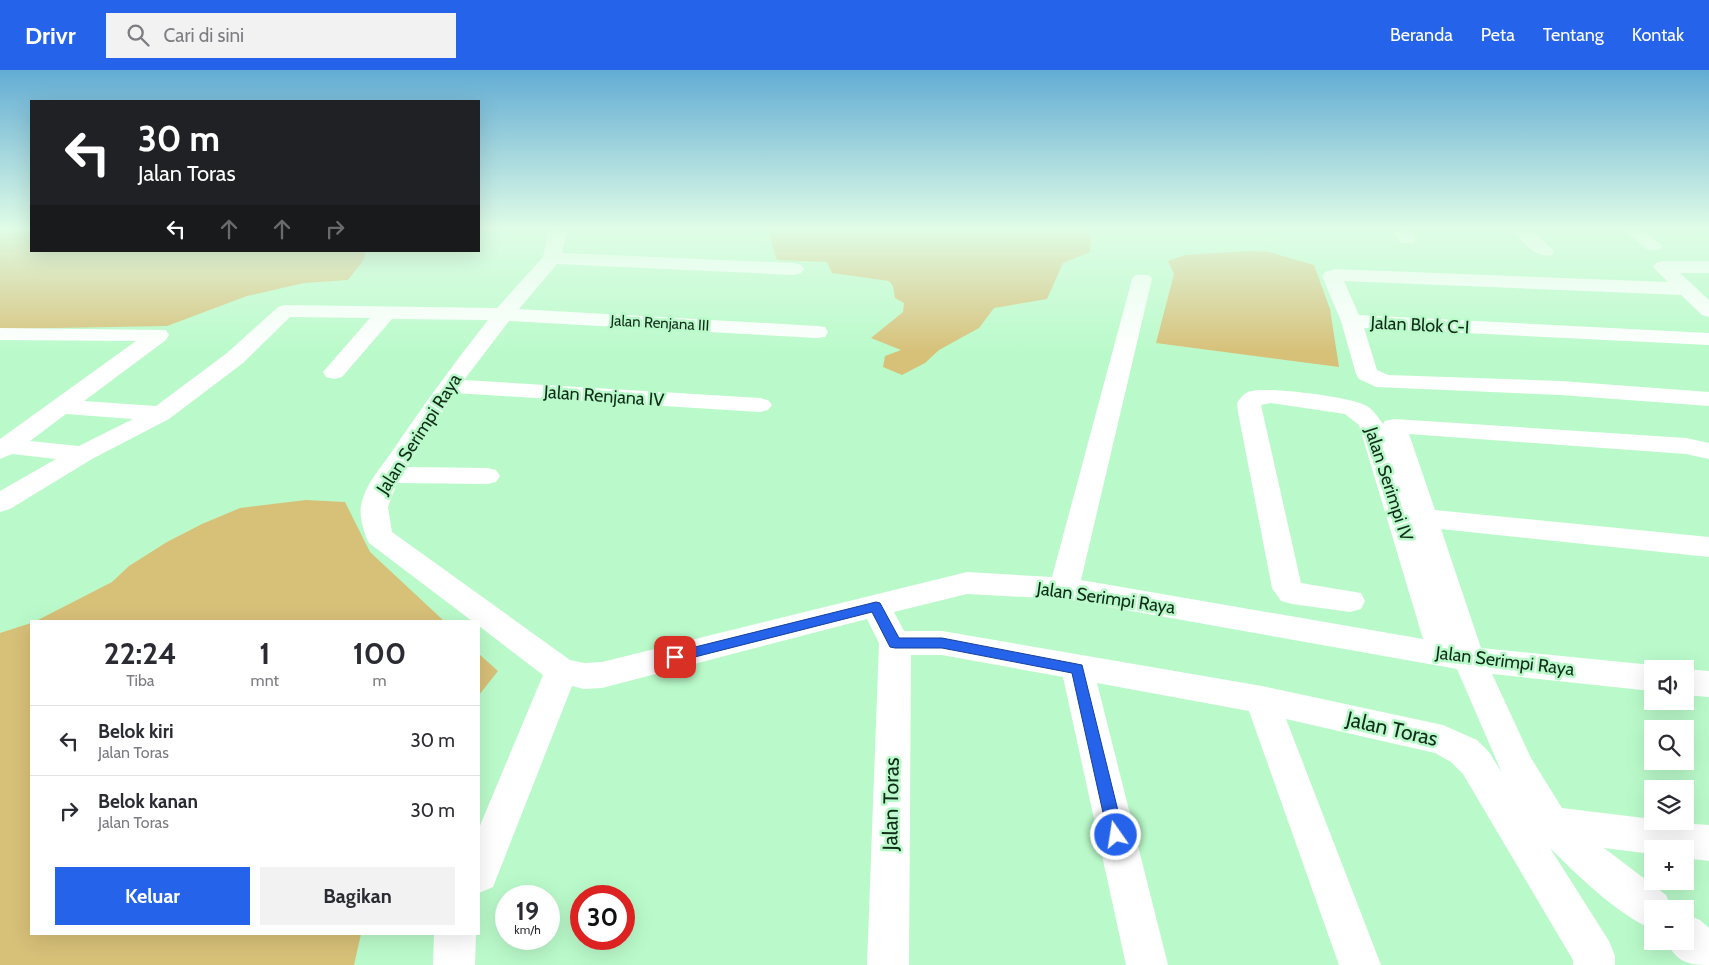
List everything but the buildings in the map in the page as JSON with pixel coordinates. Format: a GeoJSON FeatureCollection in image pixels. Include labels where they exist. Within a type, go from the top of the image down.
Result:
{"type":"FeatureCollection","features":[{"type":"Feature","properties":{"kind":"street","name":"Jalan Serimpi Raya"},"geometry":{"type":"LineString","coordinates":[[542,270],[503,314],[448,386],[388,475],[381,487],[374,508],[379,536],[561,671],[584,676],[602,675],[967,583],[1064,588],[1456,657],[1644,677]]}},
{"type":"Feature","properties":{"kind":"street"},"geometry":{"type":"LineString","coordinates":[[1666,270],[1709,311]]}},
{"type":"Feature","properties":{"kind":"street"},"geometry":{"type":"LineString","coordinates":[[1351,322],[1332,276],[1685,289]]}},
{"type":"Feature","properties":{"kind":"street"},"geometry":{"type":"LineString","coordinates":[[1064,588],[1142,279]]}},
{"type":"Feature","properties":{"kind":"street","name":"Jalan Renjana III"},"geometry":{"type":"LineString","coordinates":[[0,503],[83,454],[161,414],[235,358],[285,311],[503,314],[817,332]]}},
{"type":"Feature","properties":{"kind":"street"},"geometry":{"type":"LineString","coordinates":[[334,372],[386,313]]}},
{"type":"Feature","properties":{"kind":"street","name":"Jalan Blok C-I"},"geometry":{"type":"LineString","coordinates":[[1709,339],[1351,322],[1367,374],[1384,382],[1561,388],[1709,399]]}},
{"type":"Feature","properties":{"kind":"street"},"geometry":{"type":"LineString","coordinates":[[0,334],[158,335],[3,448]]}},
{"type":"Feature","properties":{"kind":"street","name":"Jalan Renjana IV"},"geometry":{"type":"LineString","coordinates":[[448,386],[760,406]]}},
{"type":"Feature","properties":{"kind":"street","name":"Jalan Serimpi IV"},"geometry":{"type":"LineString","coordinates":[[1350,601],[1292,593],[1287,588],[1248,403],[1256,397],[1271,396],[1348,407],[1359,410],[1365,416],[1371,425],[1456,657],[1517,767],[1552,824],[1586,857],[1644,903]]}},
{"type":"Feature","properties":{"kind":"street"},"geometry":{"type":"LineString","coordinates":[[61,406],[161,414]]}},
{"type":"Feature","properties":{"kind":"street","name":"Jalan Serimpi IV"},"geometry":{"type":"LineString","coordinates":[[1456,657],[1422,518],[1394,426],[1686,446],[1709,451]]}},
{"type":"Feature","properties":{"kind":"street"},"geometry":{"type":"LineString","coordinates":[[3,448],[83,454]]}},
{"type":"Feature","properties":{"kind":"street"},"geometry":{"type":"LineString","coordinates":[[388,475],[487,476]]}},
{"type":"Feature","properties":{"kind":"street"},"geometry":{"type":"LineString","coordinates":[[1422,518],[1709,547]]}},
{"type":"Feature","properties":{"kind":"street","name":"Jalan Toras"},"geometry":{"type":"LineString","coordinates":[[876,607],[895,643],[888,965]]}},
{"type":"Feature","properties":{"kind":"street","name":"Jalan Toras"},"geometry":{"type":"LineString","coordinates":[[895,643],[942,643],[1262,700],[1443,740],[1464,751],[1476,763],[1594,961]]}},
{"type":"Feature","properties":{"kind":"street"},"geometry":{"type":"LineString","coordinates":[[1078,668],[1147,965]]}},
{"type":"Feature","properties":{"kind":"street"},"geometry":{"type":"LineString","coordinates":[[480,872],[561,671]]}},
{"type":"Feature","properties":{"kind":"street"},"geometry":{"type":"LineString","coordinates":[[1694,683],[1709,684]]}},
{"type":"Feature","properties":{"kind":"street"},"geometry":{"type":"LineString","coordinates":[[1262,700],[1358,960]]}},
{"type":"Feature","properties":{"kind":"street"},"geometry":{"type":"LineString","coordinates":[[1552,824],[1709,843]]}},
{"type":"Feature","properties":{"kind":"street"},"geometry":{"type":"LineString","coordinates":[[454,965],[455,935]]}},
{"type":"Feature","properties":{"kind":"street"},"geometry":{"type":"LineString","coordinates":[[1694,942],[1709,954]]}},
{"type":"Feature","properties":{"kind":"shaded area"},"geometry":{"type":"Polygon","coordinates":[[[0,270],[356,270],[348,280],[304,283],[247,296],[167,326],[0,329],[0,270]]]}},
{"type":"Feature","properties":{"kind":"shaded area"},"geometry":{"type":"Polygon","coordinates":[[[831,270],[1060,270],[1047,299],[994,308],[979,328],[939,350],[925,363],[902,375],[883,367],[885,356],[901,350],[871,338],[903,312],[904,303],[895,298],[893,286],[889,281],[832,273],[831,270]]]}},
{"type":"Feature","properties":{"kind":"shaded area"},"geometry":{"type":"Polygon","coordinates":[[[1172,270],[1316,270],[1330,309],[1339,367],[1156,343],[1174,274],[1172,270]]]}},
{"type":"Feature","properties":{"kind":"shaded area"},"geometry":{"type":"Polygon","coordinates":[[[306,500],[345,502],[370,552],[443,620],[38,620],[112,582],[129,566],[167,542],[202,524],[240,508],[306,500]]]}},
{"type":"Feature","properties":{"kind":"shaded area"},"geometry":{"type":"Polygon","coordinates":[[[30,623],[30,935],[361,935],[354,965],[0,965],[0,633],[30,623]]]}},
{"type":"Feature","properties":{"kind":"shaded area"},"geometry":{"type":"Polygon","coordinates":[[[480,655],[498,671],[480,694],[480,655]]]}},
{"type":"Feature","properties":{"kind":"route"},"geometry":{"type":"LineString","coordinates":[[675,657],[876,607],[895,643],[942,643],[1078,668],[1116,835]]}}]}
